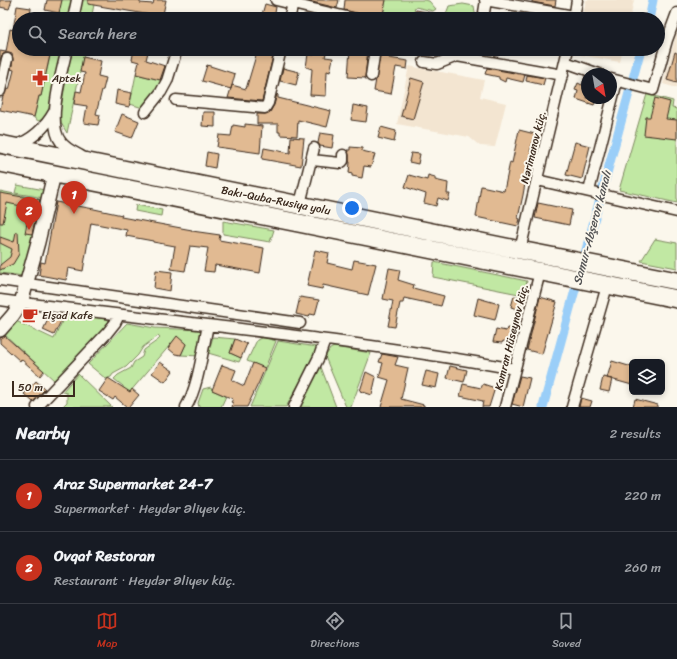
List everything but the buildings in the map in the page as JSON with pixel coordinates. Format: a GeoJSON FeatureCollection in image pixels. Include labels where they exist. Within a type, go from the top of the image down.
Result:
{"type":"FeatureCollection","features":[{"type":"Feature","properties":{"kind":"highway","name":"Bakı-Quba-Rusiya yolu"},"geometry":{"type":"LineString","coordinates":[[6,145],[677,281]]}},
{"type":"Feature","properties":{"kind":"highway","name":"Bakı-Quba-Rusiya yolu"},"geometry":{"type":"LineString","coordinates":[[0,163],[603,285]]}},
{"type":"Feature","properties":{"kind":"highway"},"geometry":{"type":"LineString","coordinates":[[603,285],[677,299]]}},
{"type":"Feature","properties":{"kind":"street"},"geometry":{"type":"LineString","coordinates":[[74,12],[77,0]]}},
{"type":"Feature","properties":{"kind":"street"},"geometry":{"type":"LineString","coordinates":[[276,0],[293,2],[329,12]]}},
{"type":"Feature","properties":{"kind":"street"},"geometry":{"type":"LineString","coordinates":[[484,12],[486,0],[545,12]]}},
{"type":"Feature","properties":{"kind":"street"},"geometry":{"type":"LineString","coordinates":[[575,12],[577,0]]}},
{"type":"Feature","properties":{"kind":"street"},"geometry":{"type":"LineString","coordinates":[[291,12],[293,2]]}},
{"type":"Feature","properties":{"kind":"street"},"geometry":{"type":"LineString","coordinates":[[665,48],[677,13]]}},
{"type":"Feature","properties":{"kind":"street"},"geometry":{"type":"LineString","coordinates":[[6,145],[28,140],[37,134],[50,120],[54,112],[66,56]]}},
{"type":"Feature","properties":{"kind":"street"},"geometry":{"type":"LineString","coordinates":[[145,112],[161,92],[167,81],[175,56]]}},
{"type":"Feature","properties":{"kind":"street"},"geometry":{"type":"LineString","coordinates":[[176,100],[265,108],[268,103],[278,56]]}},
{"type":"Feature","properties":{"kind":"street"},"geometry":{"type":"LineString","coordinates":[[371,76],[374,56]]}},
{"type":"Feature","properties":{"kind":"street"},"geometry":{"type":"LineString","coordinates":[[424,62],[437,64],[457,56]]}},
{"type":"Feature","properties":{"kind":"street"},"geometry":{"type":"LineString","coordinates":[[484,56],[563,75]]}},
{"type":"Feature","properties":{"kind":"street","name":"Nərimanov küç."},"geometry":{"type":"LineString","coordinates":[[520,250],[567,56]]}},
{"type":"Feature","properties":{"kind":"street"},"geometry":{"type":"LineString","coordinates":[[617,81],[653,90],[663,56]]}},
{"type":"Feature","properties":{"kind":"street"},"geometry":{"type":"LineString","coordinates":[[0,91],[7,59]]}},
{"type":"Feature","properties":{"kind":"street"},"geometry":{"type":"LineString","coordinates":[[566,62],[582,68]]}},
{"type":"Feature","properties":{"kind":"street"},"geometry":{"type":"LineString","coordinates":[[590,191],[609,104]]}},
{"type":"Feature","properties":{"kind":"street"},"geometry":{"type":"LineString","coordinates":[[54,112],[55,128],[61,143],[68,149],[91,162]]}},
{"type":"Feature","properties":{"kind":"street"},"geometry":{"type":"LineString","coordinates":[[300,204],[314,148]]}},
{"type":"Feature","properties":{"kind":"street"},"geometry":{"type":"LineString","coordinates":[[312,160],[340,163],[343,161],[343,155]]}},
{"type":"Feature","properties":{"kind":"street"},"geometry":{"type":"LineString","coordinates":[[0,330],[21,303],[54,174]]}},
{"type":"Feature","properties":{"kind":"street"},"geometry":{"type":"LineString","coordinates":[[537,180],[677,212]]}},
{"type":"Feature","properties":{"kind":"street","name":"Kamran Hüseynov küç."},"geometry":{"type":"LineString","coordinates":[[505,407],[514,369],[545,273]]}},
{"type":"Feature","properties":{"kind":"street"},"geometry":{"type":"LineString","coordinates":[[0,280],[300,323]]}},
{"type":"Feature","properties":{"kind":"street"},"geometry":{"type":"LineString","coordinates":[[572,407],[603,285]]}},
{"type":"Feature","properties":{"kind":"street"},"geometry":{"type":"LineString","coordinates":[[0,300],[325,340],[464,360],[514,369]]}},
{"type":"Feature","properties":{"kind":"street"},"geometry":{"type":"LineString","coordinates":[[37,407],[107,333],[119,315]]}},
{"type":"Feature","properties":{"kind":"street"},"geometry":{"type":"LineString","coordinates":[[186,407],[190,402],[195,387],[208,325]]}},
{"type":"Feature","properties":{"kind":"street"},"geometry":{"type":"LineString","coordinates":[[294,407],[319,357],[325,340]]}},
{"type":"Feature","properties":{"kind":"shaded area"},"geometry":{"type":"Polygon","coordinates":[[[586,0],[634,0],[631,12],[583,12],[586,0]]]}},
{"type":"Feature","properties":{"kind":"shaded area"},"geometry":{"type":"Polygon","coordinates":[[[677,31],[677,88],[663,84],[677,31]]]}},
{"type":"Feature","properties":{"kind":"shaded area"},"geometry":{"type":"Polygon","coordinates":[[[586,56],[621,56],[620,62],[586,56]]]}},
{"type":"Feature","properties":{"kind":"shaded area"},"geometry":{"type":"Polygon","coordinates":[[[409,66],[484,80],[480,97],[506,103],[495,147],[480,146],[469,137],[397,124],[409,66]]]}},
{"type":"Feature","properties":{"kind":"green space"},"geometry":{"type":"Polygon","coordinates":[[[61,0],[72,0],[69,12],[58,12],[61,0]]]}},
{"type":"Feature","properties":{"kind":"green space"},"geometry":{"type":"Polygon","coordinates":[[[82,0],[95,0],[92,12],[79,12],[82,0]]]}},
{"type":"Feature","properties":{"kind":"green space"},"geometry":{"type":"Polygon","coordinates":[[[386,0],[424,0],[429,1],[436,9],[433,11],[415,7],[414,12],[383,12],[386,0]]]}},
{"type":"Feature","properties":{"kind":"green space"},"geometry":{"type":"Polygon","coordinates":[[[463,4],[474,6],[475,12],[447,12],[449,6],[463,4]]]}},
{"type":"Feature","properties":{"kind":"green space"},"geometry":{"type":"Polygon","coordinates":[[[50,56],[60,56],[48,112],[45,117],[39,121],[34,117],[39,96],[41,96],[50,56]]]}},
{"type":"Feature","properties":{"kind":"green space"},"geometry":{"type":"Polygon","coordinates":[[[71,56],[84,56],[67,133],[61,123],[60,112],[71,56]]]}},
{"type":"Feature","properties":{"kind":"green space"},"geometry":{"type":"Polygon","coordinates":[[[136,74],[162,80],[159,88],[143,108],[130,104],[136,74]]]}},
{"type":"Feature","properties":{"kind":"green space"},"geometry":{"type":"Polygon","coordinates":[[[647,94],[673,101],[672,108],[677,109],[677,203],[619,190],[647,94]]]}},
{"type":"Feature","properties":{"kind":"green space"},"geometry":{"type":"Polygon","coordinates":[[[17,185],[45,190],[43,198],[15,193],[17,185]]]}},
{"type":"Feature","properties":{"kind":"green space"},"geometry":{"type":"Polygon","coordinates":[[[0,191],[44,200],[24,276],[0,273],[0,191]]]}},
{"type":"Feature","properties":{"kind":"green space"},"geometry":{"type":"Polygon","coordinates":[[[136,205],[162,210],[161,216],[135,211],[136,205]]]}},
{"type":"Feature","properties":{"kind":"green space"},"geometry":{"type":"Polygon","coordinates":[[[223,221],[274,230],[270,242],[223,234],[223,221]]]}},
{"type":"Feature","properties":{"kind":"green space"},"geometry":{"type":"Polygon","coordinates":[[[655,239],[677,243],[677,268],[641,261],[655,239]]]}},
{"type":"Feature","properties":{"kind":"green space"},"geometry":{"type":"Polygon","coordinates":[[[434,262],[527,281],[524,295],[433,277],[434,262]]]}},
{"type":"Feature","properties":{"kind":"green space"},"geometry":{"type":"Polygon","coordinates":[[[66,313],[107,319],[109,324],[55,381],[4,334],[16,321],[54,339],[66,313]]]}},
{"type":"Feature","properties":{"kind":"green space"},"geometry":{"type":"Polygon","coordinates":[[[127,323],[155,328],[200,330],[202,334],[199,356],[181,355],[186,344],[177,337],[129,393],[114,379],[131,368],[134,362],[142,357],[144,350],[160,338],[158,336],[143,347],[138,355],[126,367],[106,379],[88,364],[127,323]]]}},
{"type":"Feature","properties":{"kind":"green space"},"geometry":{"type":"Polygon","coordinates":[[[213,337],[235,339],[230,353],[241,358],[239,362],[208,353],[213,337]]]}},
{"type":"Feature","properties":{"kind":"green space"},"geometry":{"type":"Polygon","coordinates":[[[263,337],[276,341],[265,368],[247,361],[257,340],[263,337]]]}},
{"type":"Feature","properties":{"kind":"green space"},"geometry":{"type":"Polygon","coordinates":[[[278,341],[317,347],[318,350],[286,407],[250,407],[278,341]]]}},
{"type":"Feature","properties":{"kind":"green space"},"geometry":{"type":"Polygon","coordinates":[[[334,347],[371,353],[351,407],[346,407],[325,357],[330,349],[334,347]]]}},
{"type":"Feature","properties":{"kind":"green space"},"geometry":{"type":"Polygon","coordinates":[[[321,367],[336,407],[298,407],[321,367]]]}},
{"type":"Feature","properties":{"kind":"green space"},"geometry":{"type":"Polygon","coordinates":[[[78,374],[112,407],[62,407],[67,402],[67,393],[62,392],[78,374]]]}},
{"type":"Feature","properties":{"kind":"green space"},"geometry":{"type":"Polygon","coordinates":[[[211,387],[212,390],[226,396],[221,407],[199,407],[198,403],[203,389],[211,387]]]}},
{"type":"Feature","properties":{"kind":"waterway","name":"Samur-Abşeron kanalı"},"geometry":{"type":"LineString","coordinates":[[650,12],[653,0]]}},
{"type":"Feature","properties":{"kind":"waterway","name":"Samur-Abşeron kanalı"},"geometry":{"type":"LineString","coordinates":[[543,407],[639,56]]}},
{"type":"Feature","properties":{"kind":"place","name":"Aptek"},"geometry":{"type":"Point","coordinates":[40,78]}},
{"type":"Feature","properties":{"kind":"place","name":"Araz Supermarket 24-7"},"geometry":{"type":"Point","coordinates":[74,214]}},
{"type":"Feature","properties":{"kind":"place","name":"Ovqat Restoran"},"geometry":{"type":"Point","coordinates":[29,230]}},
{"type":"Feature","properties":{"kind":"place","name":"Elşad Kafe"},"geometry":{"type":"Point","coordinates":[30,315]}}]}
